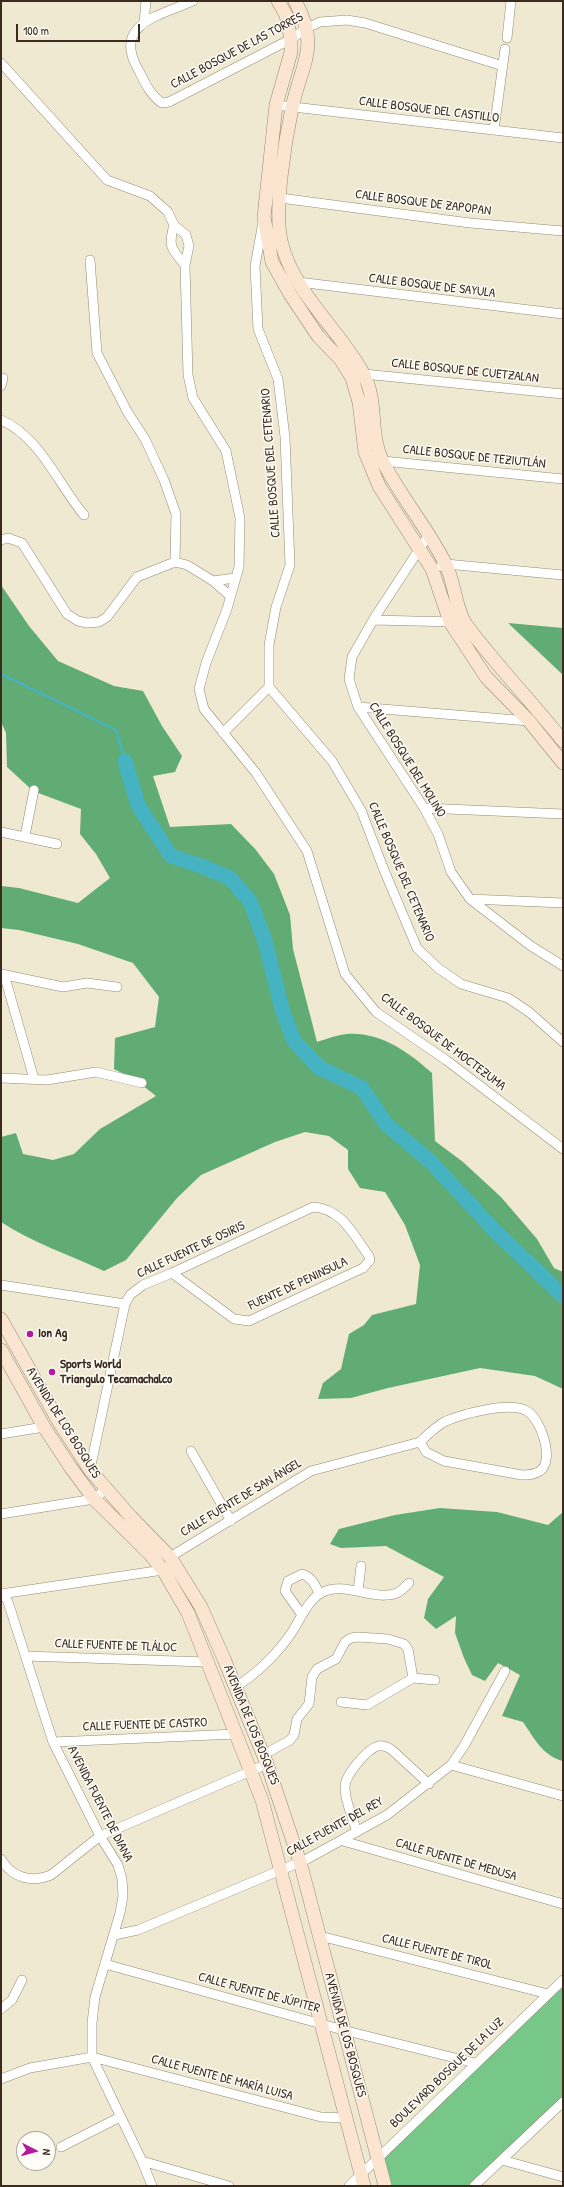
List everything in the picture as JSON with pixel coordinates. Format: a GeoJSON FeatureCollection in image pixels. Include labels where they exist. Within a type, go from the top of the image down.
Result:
{"type":"FeatureCollection","features":[{"type":"Feature","properties":{"kind":"main road"},"geometry":{"type":"LineString","coordinates":[[278,1],[286,15],[292,39],[291,52],[276,105],[264,217],[272,262],[290,294],[318,336],[341,360],[352,378],[359,402],[365,452],[379,486],[432,569],[450,622],[486,677],[528,721],[563,763]]}},
{"type":"Feature","properties":{"kind":"main road"},"geometry":{"type":"LineString","coordinates":[[295,1],[307,28],[309,53],[292,107],[280,198],[281,240],[298,282],[308,300],[348,349],[364,374],[373,402],[377,449],[446,564],[465,623],[563,741]]}},
{"type":"Feature","properties":{"kind":"main road","name":"AVENIDA DE LOS BOSQUES"},"geometry":{"type":"LineString","coordinates":[[1,1319],[59,1422],[90,1470],[170,1557],[201,1607],[265,1759],[300,1862],[343,2030],[386,2186]]}},
{"type":"Feature","properties":{"kind":"main road","name":"AVENIDA DE LOS BOSQUES"},"geometry":{"type":"LineString","coordinates":[[2,1354],[44,1427],[94,1499],[163,1570],[188,1613],[252,1771],[273,1836],[363,2180]]}},
{"type":"Feature","properties":{"kind":"main road"},"geometry":{"type":"LineString","coordinates":[[347,2122],[368,2121]]}},
{"type":"Feature","properties":{"kind":"street"},"geometry":{"type":"LineString","coordinates":[[146,1],[144,23],[193,1]]}},
{"type":"Feature","properties":{"kind":"street"},"geometry":{"type":"LineString","coordinates":[[507,38],[511,1]]}},
{"type":"Feature","properties":{"kind":"street","name":"CALLE BOSQUE DE LAS TORRES"},"geometry":{"type":"LineString","coordinates":[[144,23],[136,28],[131,36],[130,47],[134,63],[155,98],[162,103],[169,102],[292,39],[307,28],[320,22],[332,20],[365,23],[503,66]]}},
{"type":"Feature","properties":{"kind":"street"},"geometry":{"type":"LineString","coordinates":[[494,130],[505,49]]}},
{"type":"Feature","properties":{"kind":"street","name":"CALLE BOSQUE DE MOCTEZUMA"},"geometry":{"type":"LineString","coordinates":[[1,63],[107,180],[150,196],[168,212],[174,225],[186,235],[189,246],[185,265],[188,375],[193,398],[226,451],[240,518],[239,567],[206,663],[199,689],[204,710],[256,773],[307,851],[345,974],[376,1012],[446,1060],[563,1149]]}},
{"type":"Feature","properties":{"kind":"street","name":"CALLE BOSQUE DEL CASTILLO"},"geometry":{"type":"LineString","coordinates":[[276,105],[563,138]]}},
{"type":"Feature","properties":{"kind":"street","name":"CALLE BOSQUE DE ZAPOPAN"},"geometry":{"type":"LineString","coordinates":[[280,198],[470,223],[563,231]]}},
{"type":"Feature","properties":{"kind":"street","name":"CALLE BOSQUE DEL CETENARIO"},"geometry":{"type":"LineString","coordinates":[[264,217],[255,266],[258,329],[278,379],[285,437],[290,565],[276,607],[269,646],[269,686],[332,761],[361,810],[384,870],[417,948],[438,968],[461,984],[508,998],[529,1012],[563,1042]]}},
{"type":"Feature","properties":{"kind":"street"},"geometry":{"type":"LineString","coordinates":[[174,225],[169,240],[172,251],[185,265]]}},
{"type":"Feature","properties":{"kind":"street"},"geometry":{"type":"LineString","coordinates":[[90,260],[97,353],[128,413],[146,439],[164,480],[176,514],[175,562]]}},
{"type":"Feature","properties":{"kind":"street","name":"CALLE BOSQUE DE SAYULA"},"geometry":{"type":"LineString","coordinates":[[298,282],[563,314]]}},
{"type":"Feature","properties":{"kind":"street","name":"CALLE BOSQUE DE CUETZALAN"},"geometry":{"type":"LineString","coordinates":[[364,374],[563,394]]}},
{"type":"Feature","properties":{"kind":"street"},"geometry":{"type":"LineString","coordinates":[[1,420],[13,425],[49,464],[64,488],[84,515]]}},
{"type":"Feature","properties":{"kind":"street","name":"CALLE BOSQUE DE TEZIUTLÁN"},"geometry":{"type":"LineString","coordinates":[[383,461],[563,479]]}},
{"type":"Feature","properties":{"kind":"street","name":"CALLE BOSQUE DEL MOLINO"},"geometry":{"type":"LineString","coordinates":[[428,536],[419,547],[372,620],[352,657],[349,679],[358,707],[424,808],[438,834],[452,872],[470,899],[531,946],[563,966]]}},
{"type":"Feature","properties":{"kind":"street"},"geometry":{"type":"LineString","coordinates":[[1,540],[8,538],[22,543],[67,614],[78,621],[87,623],[99,622],[107,617],[137,577],[175,562],[187,565],[213,581],[230,596]]}},
{"type":"Feature","properties":{"kind":"street"},"geometry":{"type":"LineString","coordinates":[[432,569],[446,564],[563,575]]}},
{"type":"Feature","properties":{"kind":"street"},"geometry":{"type":"LineString","coordinates":[[213,581],[235,578]]}},
{"type":"Feature","properties":{"kind":"street"},"geometry":{"type":"LineString","coordinates":[[372,620],[465,623]]}},
{"type":"Feature","properties":{"kind":"street"},"geometry":{"type":"LineString","coordinates":[[223,733],[269,686]]}},
{"type":"Feature","properties":{"kind":"street"},"geometry":{"type":"LineString","coordinates":[[358,707],[528,721]]}},
{"type":"Feature","properties":{"kind":"street"},"geometry":{"type":"LineString","coordinates":[[24,836],[34,790]]}},
{"type":"Feature","properties":{"kind":"street"},"geometry":{"type":"LineString","coordinates":[[424,808],[563,814]]}},
{"type":"Feature","properties":{"kind":"street"},"geometry":{"type":"LineString","coordinates":[[1,832],[57,844]]}},
{"type":"Feature","properties":{"kind":"street"},"geometry":{"type":"LineString","coordinates":[[470,899],[563,903]]}},
{"type":"Feature","properties":{"kind":"street"},"geometry":{"type":"LineString","coordinates":[[34,1079],[2,974],[63,988],[87,983],[117,987]]}},
{"type":"Feature","properties":{"kind":"street"},"geometry":{"type":"LineString","coordinates":[[1,1078],[47,1080],[96,1072],[142,1082]]}},
{"type":"Feature","properties":{"kind":"street","name":"CALLE FUENTE DE OSIRIS"},"geometry":{"type":"LineString","coordinates":[[124,1304],[130,1295],[143,1285],[172,1274],[313,1207],[329,1210],[339,1215],[369,1256]]}},
{"type":"Feature","properties":{"kind":"street","name":"FUENTE DE PENINSULA"},"geometry":{"type":"LineString","coordinates":[[172,1274],[234,1319],[249,1321],[363,1268],[370,1260],[369,1256]]}},
{"type":"Feature","properties":{"kind":"street"},"geometry":{"type":"LineString","coordinates":[[1,1285],[124,1304],[90,1470]]}},
{"type":"Feature","properties":{"kind":"street","name":"CALLE FUENTE DE SAN ÁNGEL"},"geometry":{"type":"LineString","coordinates":[[170,1557],[311,1471],[420,1442],[429,1433],[452,1419],[478,1412],[515,1407],[527,1411],[536,1418],[543,1437],[546,1451],[546,1462],[540,1470],[531,1475],[522,1475],[444,1461],[426,1452],[420,1442]]}},
{"type":"Feature","properties":{"kind":"street"},"geometry":{"type":"LineString","coordinates":[[1,1434],[44,1427]]}},
{"type":"Feature","properties":{"kind":"street"},"geometry":{"type":"LineString","coordinates":[[191,1451],[231,1521]]}},
{"type":"Feature","properties":{"kind":"street"},"geometry":{"type":"LineString","coordinates":[[1,1514],[94,1499],[106,1489]]}},
{"type":"Feature","properties":{"kind":"street"},"geometry":{"type":"LineString","coordinates":[[358,1591],[361,1566]]}},
{"type":"Feature","properties":{"kind":"street"},"geometry":{"type":"LineString","coordinates":[[1,1595],[163,1570]]}},
{"type":"Feature","properties":{"kind":"street"},"geometry":{"type":"LineString","coordinates":[[302,1615],[285,1591],[288,1581],[302,1574],[306,1575],[310,1577],[319,1593]]}},
{"type":"Feature","properties":{"kind":"street"},"geometry":{"type":"LineString","coordinates":[[235,1687],[250,1676],[285,1642],[302,1615],[319,1593],[336,1589],[390,1595],[399,1592],[408,1583]]}},
{"type":"Feature","properties":{"kind":"street","name":"AVENIDA FUENTE DE DIANA"},"geometry":{"type":"LineString","coordinates":[[1,1595],[6,1598],[8,1602],[54,1742],[100,1836],[118,1865],[122,1879],[123,1896],[94,2010],[92,2057],[142,2161],[152,2186]]}},
{"type":"Feature","properties":{"kind":"street"},"geometry":{"type":"LineString","coordinates":[[1,1859],[7,1869],[18,1876],[30,1879],[44,1878],[51,1875],[100,1836],[252,1771],[294,1735],[297,1719],[309,1704],[312,1678],[322,1665],[336,1659],[346,1642],[351,1638],[388,1639],[404,1644],[408,1650],[413,1678]]}},
{"type":"Feature","properties":{"kind":"street","name":"CALLE FUENTE DE TLÁLOC"},"geometry":{"type":"LineString","coordinates":[[25,1656],[208,1662]]}},
{"type":"Feature","properties":{"kind":"street","name":"CALLE FUENTE DEL REY"},"geometry":{"type":"LineString","coordinates":[[114,1935],[138,1930],[282,1870],[343,1841],[387,1815],[429,1784],[451,1765],[464,1746],[505,1671]]}},
{"type":"Feature","properties":{"kind":"street"},"geometry":{"type":"LineString","coordinates":[[341,1702],[367,1705],[413,1678],[435,1680]]}},
{"type":"Feature","properties":{"kind":"street","name":"CALLE FUENTE DE CASTRO"},"geometry":{"type":"LineString","coordinates":[[54,1742],[237,1734]]}},
{"type":"Feature","properties":{"kind":"street"},"geometry":{"type":"LineString","coordinates":[[357,1832],[344,1786],[350,1772],[372,1748],[386,1746],[429,1784]]}},
{"type":"Feature","properties":{"kind":"street"},"geometry":{"type":"LineString","coordinates":[[451,1765],[563,1796]]}},
{"type":"Feature","properties":{"kind":"street","name":"CALLE FUENTE DE MEDUSA"},"geometry":{"type":"LineString","coordinates":[[343,1841],[563,1904]]}},
{"type":"Feature","properties":{"kind":"street","name":"CALLE FUENTE DE TIROL"},"geometry":{"type":"LineString","coordinates":[[320,1936],[548,1994]]}},
{"type":"Feature","properties":{"kind":"street","name":"CALLE FUENTE DE JÚPITER"},"geometry":{"type":"LineString","coordinates":[[105,1964],[343,2030],[476,2063]]}},
{"type":"Feature","properties":{"kind":"street"},"geometry":{"type":"LineString","coordinates":[[1,2009],[12,2000],[22,1980]]}},
{"type":"Feature","properties":{"kind":"street","name":"BOULEVARD BOSQUE DE LA LUZ"},"geometry":{"type":"LineString","coordinates":[[349,2186],[363,2180],[378,2158],[563,1980]]}},
{"type":"Feature","properties":{"kind":"street"},"geometry":{"type":"LineString","coordinates":[[1,2079],[30,2068],[92,2057]]}},
{"type":"Feature","properties":{"kind":"street","name":"CALLE FUENTE DE MARÍA LUISA"},"geometry":{"type":"LineString","coordinates":[[92,2057],[321,2117],[347,2122]]}},
{"type":"Feature","properties":{"kind":"street"},"geometry":{"type":"LineString","coordinates":[[474,2186],[563,2102]]}},
{"type":"Feature","properties":{"kind":"street"},"geometry":{"type":"LineString","coordinates":[[61,2147],[120,2117]]}},
{"type":"Feature","properties":{"kind":"street"},"geometry":{"type":"LineString","coordinates":[[502,2160],[563,2177]]}},
{"type":"Feature","properties":{"kind":"street"},"geometry":{"type":"LineString","coordinates":[[142,2161],[229,2186]]}},
{"type":"Feature","properties":{"kind":"green space"},"geometry":{"type":"Polygon","coordinates":[[[1,585],[29,626],[58,661],[114,686],[143,691],[162,726],[182,756],[175,772],[153,776],[170,827],[231,824],[256,850],[274,874],[290,915],[293,949],[317,1042],[347,1034],[371,1036],[383,1040],[404,1051],[432,1073],[435,1141],[463,1162],[501,1197],[537,1239],[554,1268],[563,1272],[563,1389],[535,1376],[480,1368],[388,1388],[351,1398],[318,1399],[323,1383],[341,1369],[349,1334],[364,1325],[372,1315],[416,1304],[420,1265],[405,1225],[385,1192],[360,1188],[348,1169],[348,1150],[329,1136],[305,1132],[275,1142],[201,1175],[177,1198],[126,1260],[104,1271],[39,1243],[1,1222],[1,1137],[16,1133],[23,1154],[53,1160],[74,1154],[100,1129],[156,1096],[137,1081],[114,1069],[115,1038],[155,1027],[159,997],[133,963],[78,944],[19,930],[1,928],[1,886],[19,888],[78,903],[110,878],[96,854],[80,834],[81,809],[33,791],[7,767],[6,733],[1,722],[1,585]]]}},
{"type":"Feature","properties":{"kind":"green space"},"geometry":{"type":"Polygon","coordinates":[[[508,623],[563,628],[563,675],[508,623]]]}},
{"type":"Feature","properties":{"kind":"green space"},"geometry":{"type":"Polygon","coordinates":[[[440,1508],[497,1512],[548,1525],[563,1512],[563,1761],[556,1759],[544,1751],[523,1722],[502,1716],[520,1675],[498,1663],[485,1681],[472,1675],[455,1633],[456,1616],[436,1629],[424,1618],[428,1599],[444,1577],[386,1546],[341,1548],[330,1544],[339,1529],[395,1515],[440,1508]]]}},
{"type":"Feature","properties":{"kind":"green space"},"geometry":{"type":"Polygon","coordinates":[[[563,1982],[563,2099],[471,2186],[387,2186],[379,2156],[563,1982]]]}},
{"type":"Feature","properties":{"kind":"waterway"},"geometry":{"type":"LineString","coordinates":[[1,674],[116,730],[125,761]]}},
{"type":"Feature","properties":{"kind":"waterway"},"geometry":{"type":"LineString","coordinates":[[125,761],[138,805],[171,856],[230,878],[250,901],[265,941],[282,1009],[294,1041],[320,1068],[362,1088],[386,1124],[431,1162],[495,1231],[563,1296]]}},
{"type":"Feature","properties":{"kind":"place","name":"Ion Ag"},"geometry":{"type":"Point","coordinates":[30,1334]}},
{"type":"Feature","properties":{"kind":"place","name":"Sports World Triangulo Tecamachalco"},"geometry":{"type":"Point","coordinates":[52,1372]}}]}
